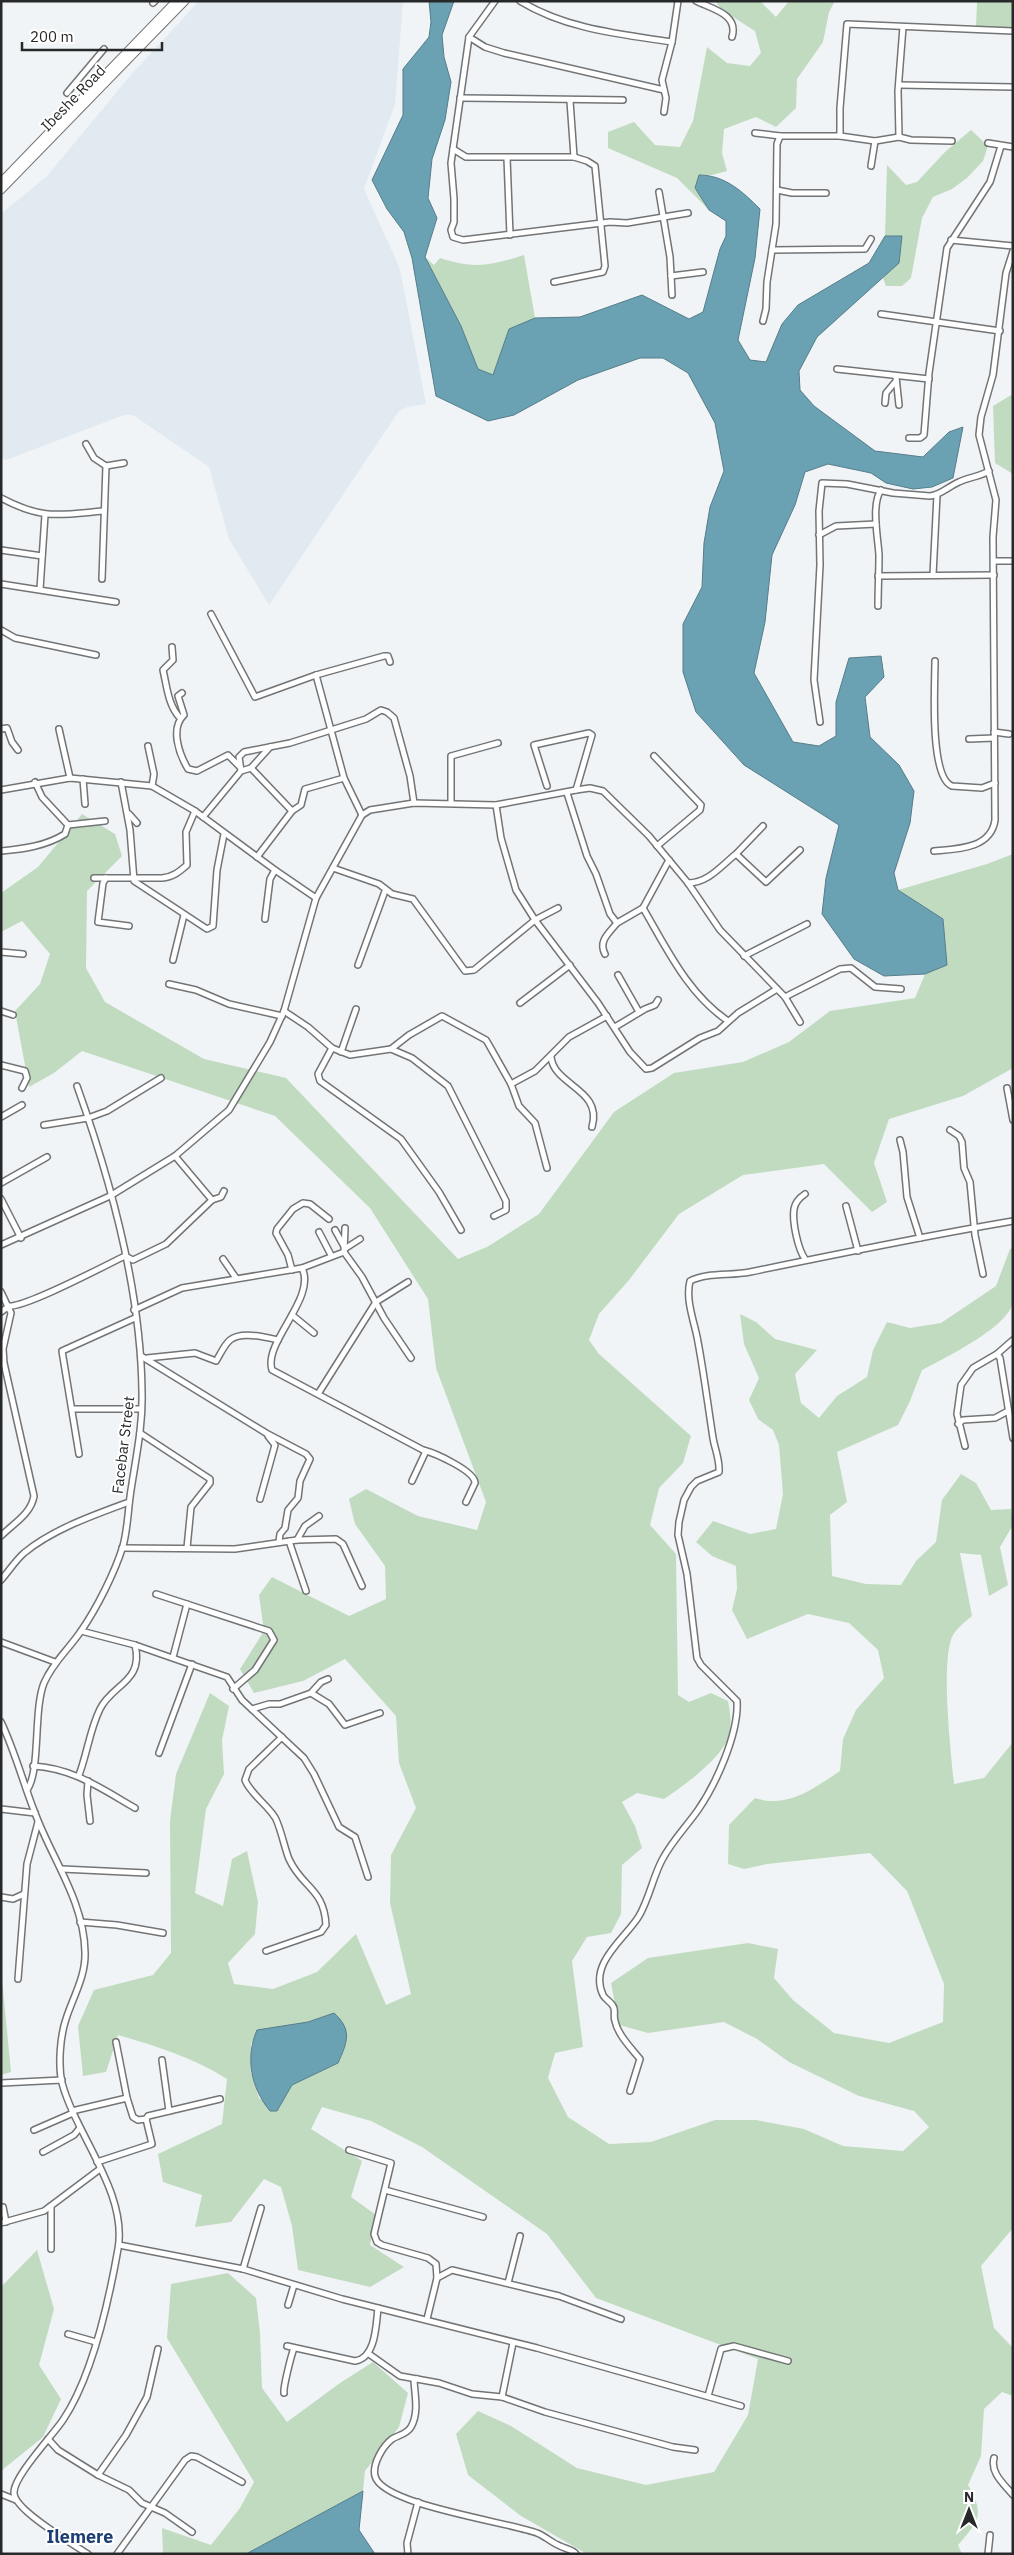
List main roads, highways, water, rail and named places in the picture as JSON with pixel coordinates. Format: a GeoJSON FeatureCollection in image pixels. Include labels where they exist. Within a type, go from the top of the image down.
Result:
{"type":"FeatureCollection","features":[{"type":"Feature","properties":{"kind":"main road","name":"Ibeshe Road"},"geometry":{"type":"LineString","coordinates":[[1,182],[176,1]]}},
{"type":"Feature","properties":{"kind":"main road","name":"Ibeshe Road"},"geometry":{"type":"LineString","coordinates":[[1,190],[185,1]]}},
{"type":"Feature","properties":{"kind":"water"},"geometry":{"type":"Polygon","coordinates":[[[429,1],[454,1],[442,35],[444,57],[451,82],[445,120],[432,159],[428,198],[437,218],[425,257],[461,326],[478,369],[493,375],[509,329],[535,318],[580,317],[642,295],[689,319],[703,312],[720,249],[726,236],[726,221],[709,210],[695,188],[699,175],[725,181],[740,191],[760,209],[755,258],[738,340],[750,360],[766,362],[782,324],[798,305],[869,263],[885,236],[902,236],[899,263],[817,337],[799,371],[800,390],[814,406],[875,451],[923,457],[949,432],[963,427],[953,478],[932,487],[913,489],[886,483],[871,473],[828,464],[805,472],[795,505],[772,555],[765,622],[754,673],[793,742],[819,746],[836,736],[836,702],[849,658],[881,656],[884,677],[865,697],[870,737],[899,765],[914,791],[910,823],[894,873],[898,890],[943,919],[947,965],[925,974],[884,976],[854,959],[822,914],[826,878],[839,825],[744,765],[696,712],[683,672],[683,624],[702,587],[704,543],[710,507],[724,471],[715,423],[688,373],[663,358],[640,358],[578,380],[514,415],[488,421],[436,396],[412,258],[404,232],[387,209],[372,180],[403,115],[403,69],[429,37],[431,22],[429,1]]]}},
{"type":"Feature","properties":{"kind":"water"},"geometry":{"type":"Polygon","coordinates":[[[334,2013],[344,2025],[346,2031],[346,2043],[338,2063],[292,2085],[277,2111],[270,2111],[258,2093],[252,2072],[251,2051],[257,2030],[308,2022],[334,2013]]]}},
{"type":"Feature","properties":{"kind":"water"},"geometry":{"type":"Polygon","coordinates":[[[363,2491],[359,2530],[375,2554],[246,2554],[363,2491]]]}},
{"type":"Feature","properties":{"kind":"district","name":"Ilemere"},"geometry":{"type":"Point","coordinates":[80,2536]}}]}
